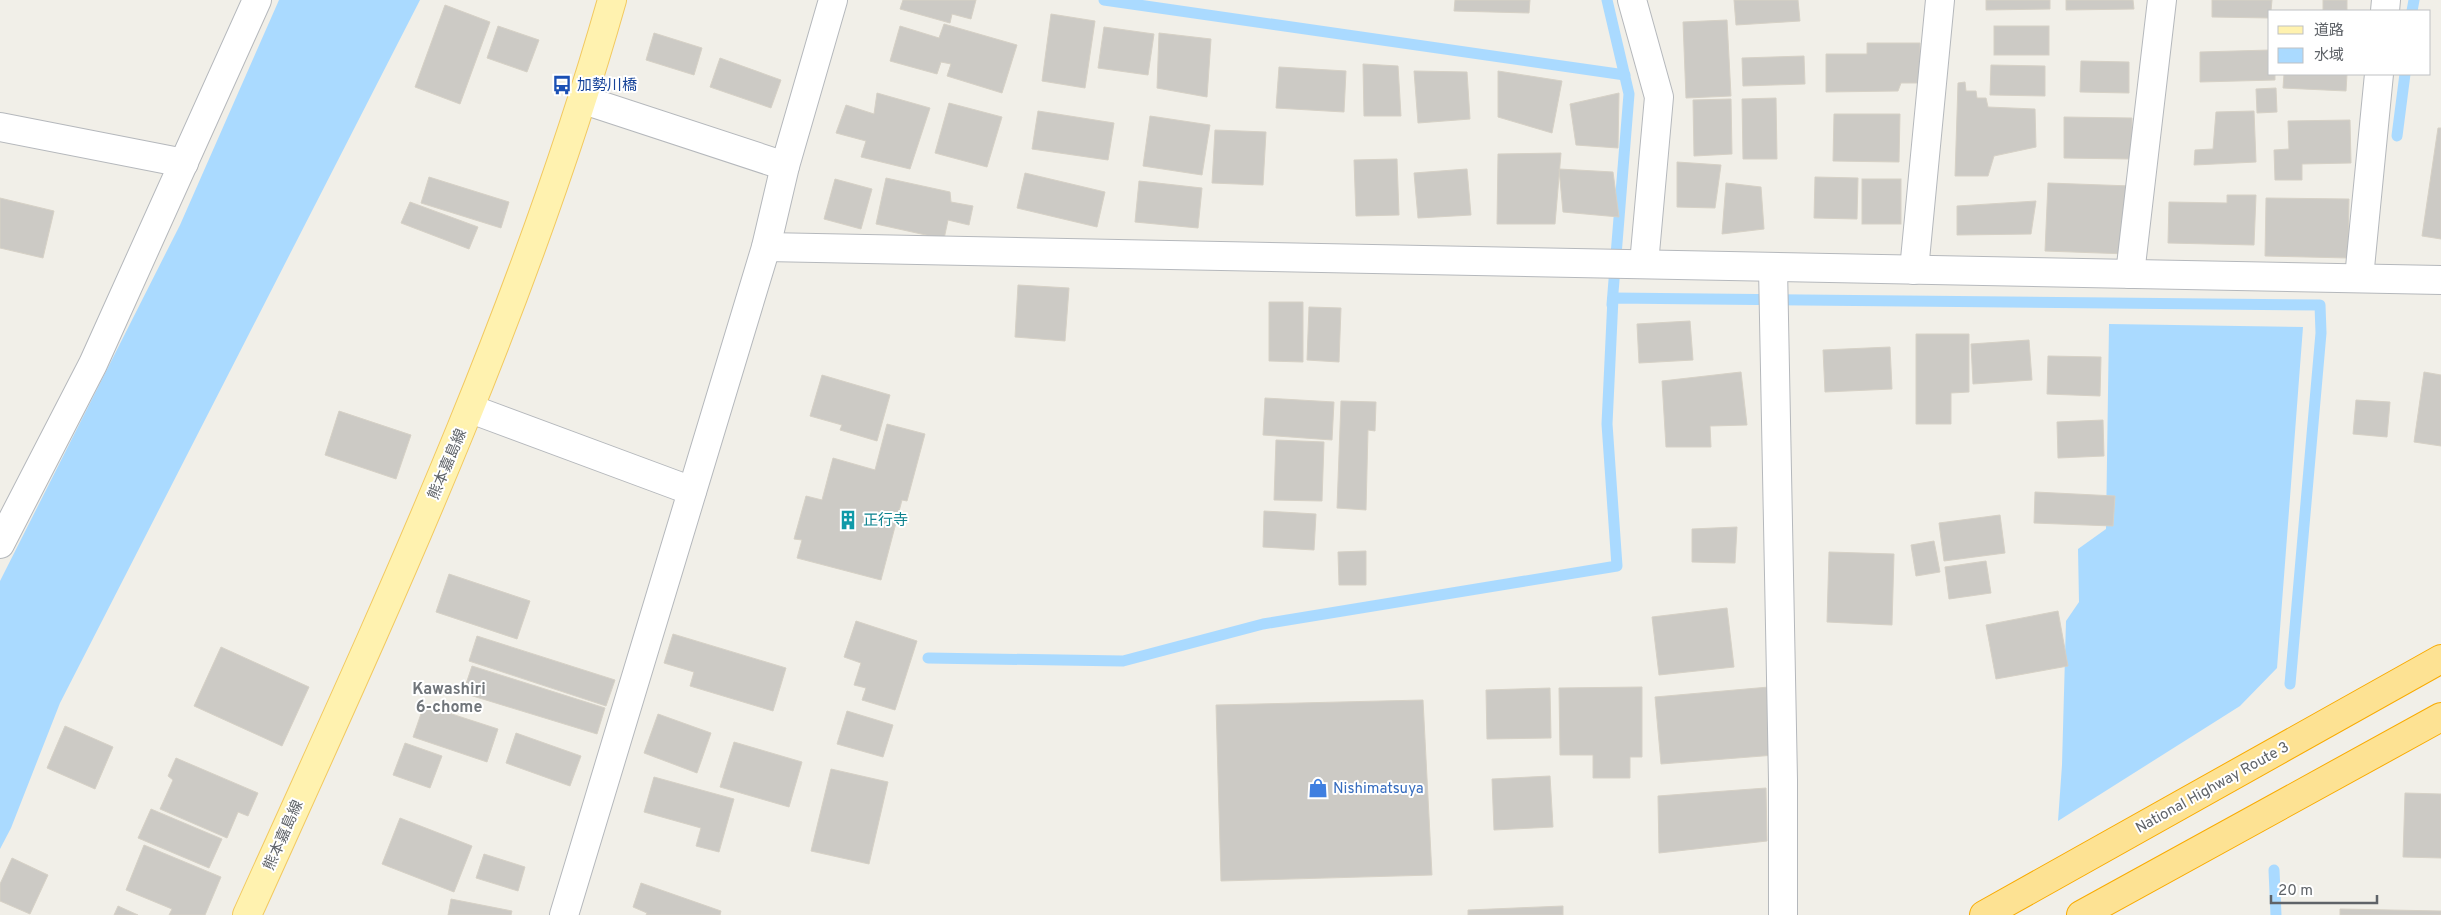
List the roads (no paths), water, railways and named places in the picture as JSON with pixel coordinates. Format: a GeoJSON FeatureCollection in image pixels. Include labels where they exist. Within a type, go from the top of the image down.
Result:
{"type":"FeatureCollection","features":[{"type":"Feature","properties":{"kind":"highway","name":"National Highway Route 3"},"geometry":{"type":"LineString","coordinates":[[1984,915],[2441,659]]}},
{"type":"Feature","properties":{"kind":"highway"},"geometry":{"type":"LineString","coordinates":[[2080,915],[2441,717]]}},
{"type":"Feature","properties":{"kind":"main road","name":"熊本嘉島線"},"geometry":{"type":"LineString","coordinates":[[247,915],[358,669],[471,409],[584,100],[612,0]]}},
{"type":"Feature","properties":{"kind":"street"},"geometry":{"type":"LineString","coordinates":[[0,544],[93,364],[257,0]]}},
{"type":"Feature","properties":{"kind":"street"},"geometry":{"type":"LineString","coordinates":[[564,915],[766,247],[785,166],[833,0]]}},
{"type":"Feature","properties":{"kind":"street"},"geometry":{"type":"LineString","coordinates":[[1632,0],[1660,97],[1644,264]]}},
{"type":"Feature","properties":{"kind":"street"},"geometry":{"type":"LineString","coordinates":[[1914,270],[1940,0]]}},
{"type":"Feature","properties":{"kind":"street"},"geometry":{"type":"LineString","coordinates":[[2130,274],[2162,0]]}},
{"type":"Feature","properties":{"kind":"street"},"geometry":{"type":"LineString","coordinates":[[2359,278],[2379,75]]}},
{"type":"Feature","properties":{"kind":"street"},"geometry":{"type":"LineString","coordinates":[[584,100],[785,166]]}},
{"type":"Feature","properties":{"kind":"street"},"geometry":{"type":"LineString","coordinates":[[0,127],[184,163]]}},
{"type":"Feature","properties":{"kind":"street"},"geometry":{"type":"LineString","coordinates":[[766,247],[2441,280]]}},
{"type":"Feature","properties":{"kind":"street"},"geometry":{"type":"LineString","coordinates":[[1773,267],[1783,780],[1783,915]]}},
{"type":"Feature","properties":{"kind":"street"},"geometry":{"type":"LineString","coordinates":[[471,409],[692,491]]}},
{"type":"Feature","properties":{"kind":"water"},"geometry":{"type":"Polygon","coordinates":[[[279,0],[420,0],[60,703],[11,828],[0,849],[0,581],[180,225],[279,0]]]}},
{"type":"Feature","properties":{"kind":"water"},"geometry":{"type":"Polygon","coordinates":[[[2109,324],[2303,327],[2277,668],[2240,706],[2058,821],[2062,765],[2066,621],[2079,602],[2078,549],[2106,529],[2109,324]]]}},
{"type":"Feature","properties":{"kind":"waterway"},"geometry":{"type":"LineString","coordinates":[[1104,0],[1625,75]]}},
{"type":"Feature","properties":{"kind":"waterway"},"geometry":{"type":"LineString","coordinates":[[1607,0],[1629,94],[1612,305]]}},
{"type":"Feature","properties":{"kind":"waterway"},"geometry":{"type":"LineString","coordinates":[[2412,10],[2414,0]]}},
{"type":"Feature","properties":{"kind":"waterway"},"geometry":{"type":"LineString","coordinates":[[2397,136],[2405,75]]}},
{"type":"Feature","properties":{"kind":"waterway"},"geometry":{"type":"LineString","coordinates":[[928,658],[1123,661],[1263,624],[1617,566],[1607,424],[1613,298],[2320,305],[2321,333],[2290,684]]}},
{"type":"Feature","properties":{"kind":"waterway"},"geometry":{"type":"LineString","coordinates":[[2274,870],[2276,915]]}},
{"type":"Feature","properties":{"kind":"place","name":"加勢川橋"},"geometry":{"type":"Point","coordinates":[562,85]}},
{"type":"Feature","properties":{"kind":"place","name":"正行寺"},"geometry":{"type":"Point","coordinates":[848,520]}},
{"type":"Feature","properties":{"kind":"place","name":"Nishimatsuya"},"geometry":{"type":"Point","coordinates":[1318,788]}},
{"type":"Feature","properties":{"kind":"district","name":"Kawashiri 6-chome"},"geometry":{"type":"Point","coordinates":[449,697]}}]}
